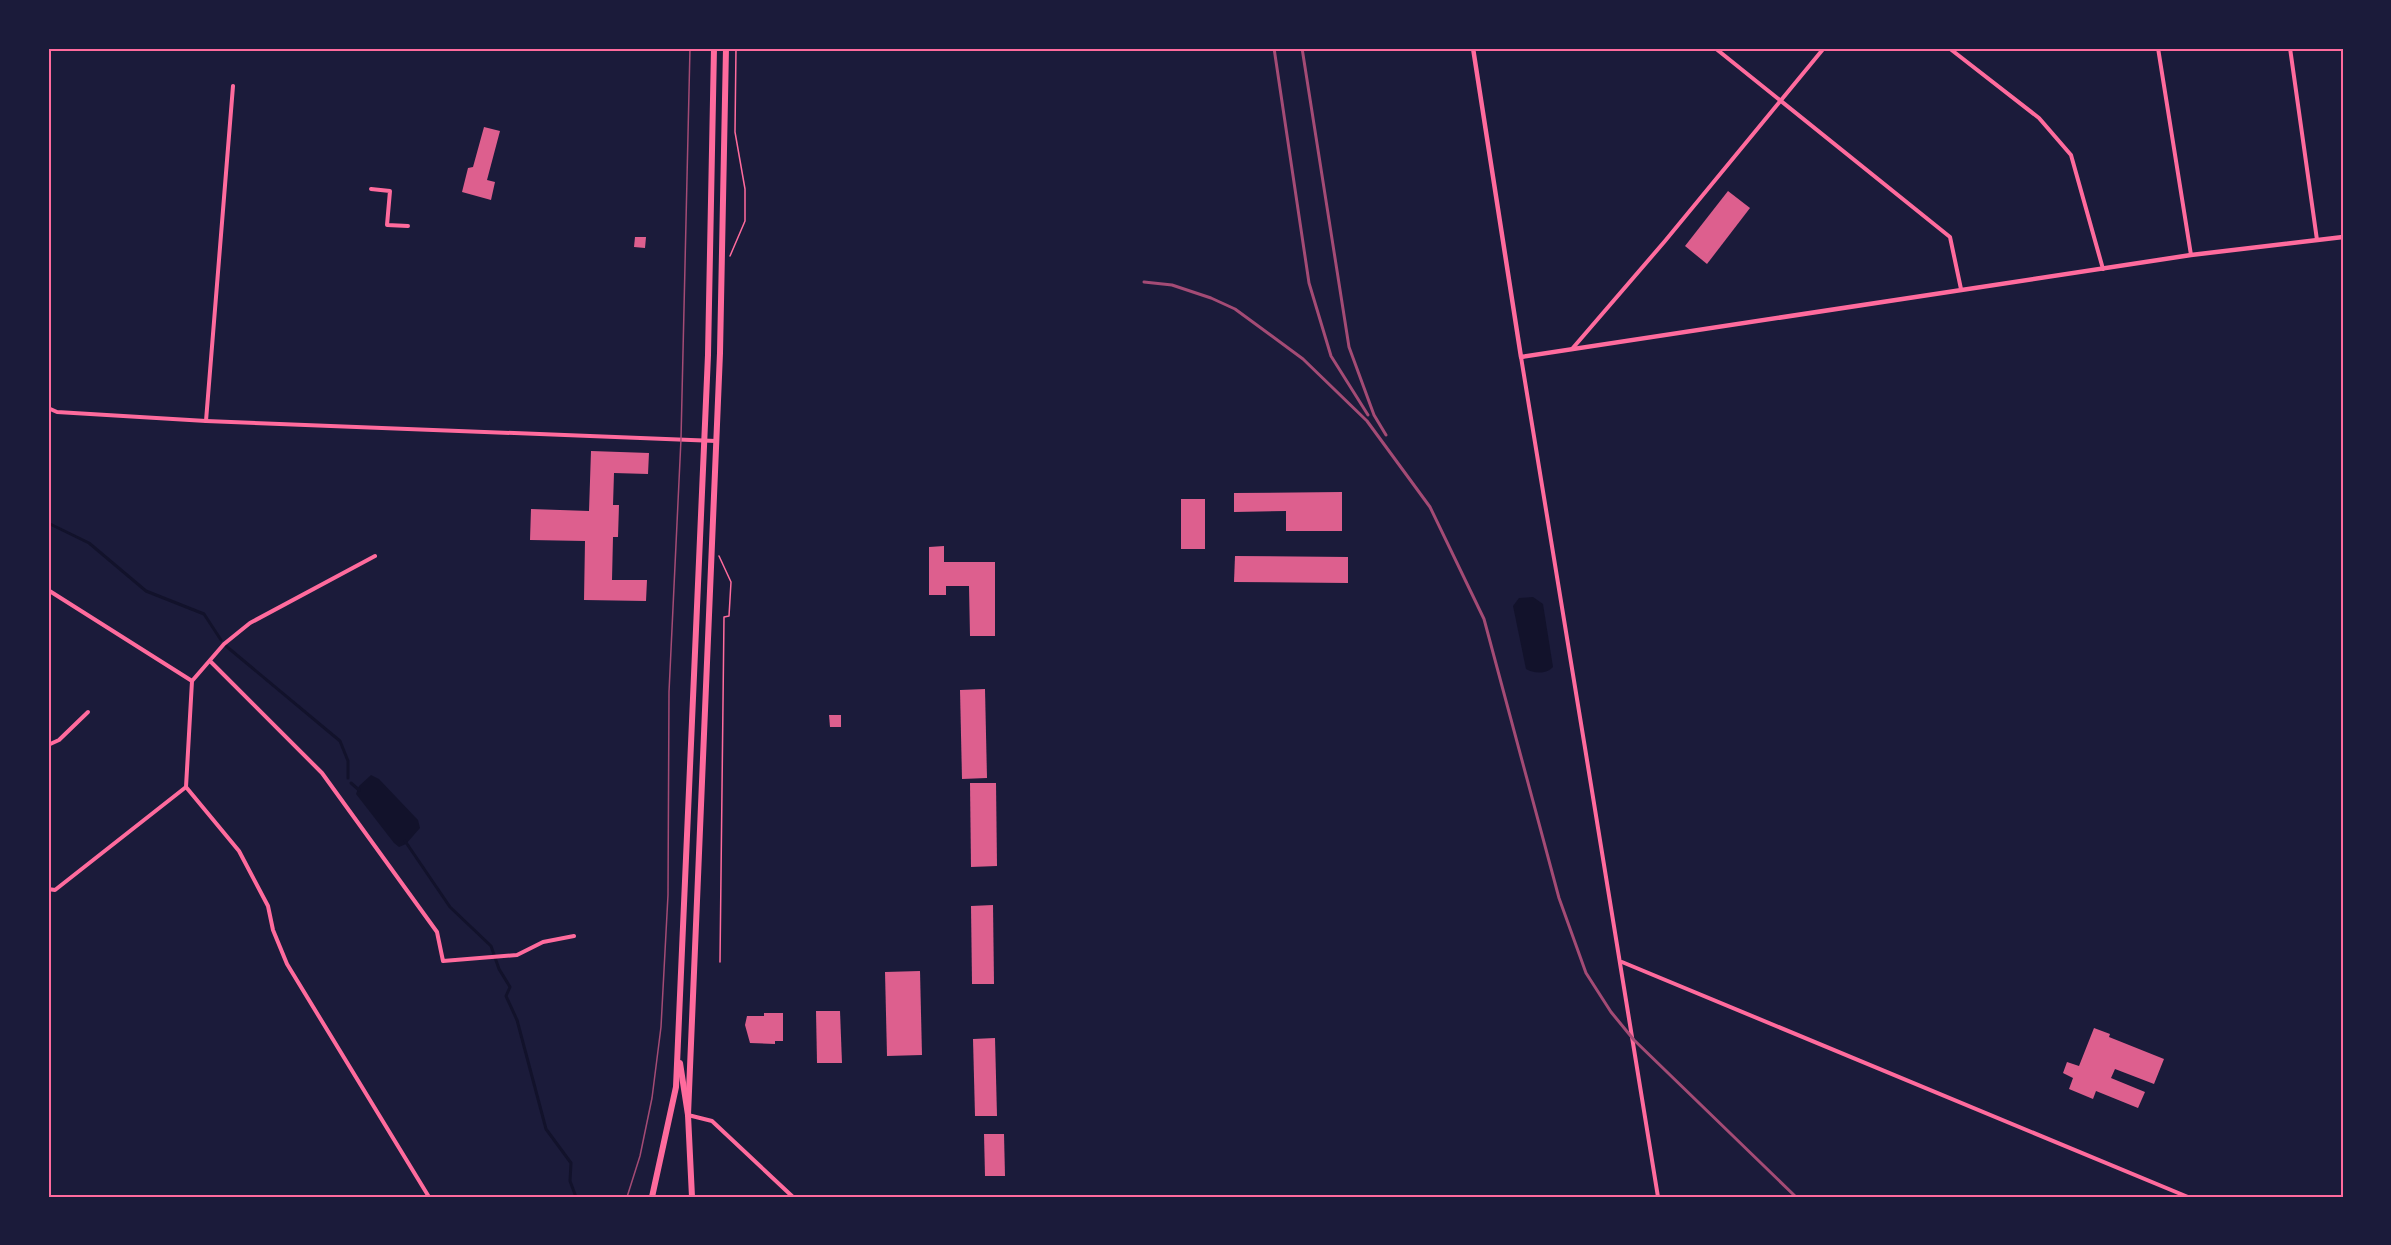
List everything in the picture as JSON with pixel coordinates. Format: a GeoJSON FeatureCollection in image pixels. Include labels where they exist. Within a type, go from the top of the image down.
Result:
{"type":"FeatureCollection","features":[{"type":"Feature","properties":{"kind":"main road"},"geometry":{"type":"LineString","coordinates":[[652,1197],[674,1098],[678,1046],[708,355],[714,48]]}},
{"type":"Feature","properties":{"kind":"main road"},"geometry":{"type":"LineString","coordinates":[[687,1115],[716,441],[726,48]]}},
{"type":"Feature","properties":{"kind":"main road"},"geometry":{"type":"LineString","coordinates":[[678,1046],[687,1115],[692,1197]]}},
{"type":"Feature","properties":{"kind":"street"},"geometry":{"type":"LineString","coordinates":[[1473,48],[1576,704],[1622,962],[1658,1197]]}},
{"type":"Feature","properties":{"kind":"street"},"geometry":{"type":"LineString","coordinates":[[1715,48],[1950,237],[1960,290]]}},
{"type":"Feature","properties":{"kind":"street"},"geometry":{"type":"LineString","coordinates":[[1571,349],[1782,101],[1824,48]]}},
{"type":"Feature","properties":{"kind":"street"},"geometry":{"type":"LineString","coordinates":[[1949,48],[2038,118],[2071,155],[2103,270]]}},
{"type":"Feature","properties":{"kind":"street"},"geometry":{"type":"LineString","coordinates":[[2158,48],[2191,255]]}},
{"type":"Feature","properties":{"kind":"street"},"geometry":{"type":"LineString","coordinates":[[2290,48],[2317,241]]}},
{"type":"Feature","properties":{"kind":"street"},"geometry":{"type":"LineString","coordinates":[[206,421],[233,86]]}},
{"type":"Feature","properties":{"kind":"street"},"geometry":{"type":"LineString","coordinates":[[371,189],[390,191],[387,225],[408,226]]}},
{"type":"Feature","properties":{"kind":"street"},"geometry":{"type":"LineString","coordinates":[[1521,357],[2191,255],[2343,237]]}},
{"type":"Feature","properties":{"kind":"street"},"geometry":{"type":"LineString","coordinates":[[48,408],[57,412],[206,421],[716,441]]}},
{"type":"Feature","properties":{"kind":"street"},"geometry":{"type":"LineString","coordinates":[[375,556],[250,623],[226,642],[211,662],[192,681],[186,787],[239,851],[268,906],[273,930],[286,964],[429,1197]]}},
{"type":"Feature","properties":{"kind":"street"},"geometry":{"type":"LineString","coordinates":[[48,590],[192,681]]}},
{"type":"Feature","properties":{"kind":"street"},"geometry":{"type":"LineString","coordinates":[[211,662],[322,773],[437,932],[443,961],[518,955],[543,942],[574,936]]}},
{"type":"Feature","properties":{"kind":"street"},"geometry":{"type":"LineString","coordinates":[[48,745],[59,740],[88,712]]}},
{"type":"Feature","properties":{"kind":"street"},"geometry":{"type":"LineString","coordinates":[[48,889],[55,890],[186,787]]}},
{"type":"Feature","properties":{"kind":"street"},"geometry":{"type":"LineString","coordinates":[[1622,962],[2188,1197]]}},
{"type":"Feature","properties":{"kind":"street"},"geometry":{"type":"LineString","coordinates":[[687,1115],[712,1121],[793,1197]]}},
{"type":"Feature","properties":{"kind":"path"},"geometry":{"type":"LineString","coordinates":[[728,260],[745,221],[745,189],[735,132],[736,48]]}},
{"type":"Feature","properties":{"kind":"path"},"geometry":{"type":"LineString","coordinates":[[719,555],[730,582],[729,616],[724,617],[720,962]]}},
{"type":"Feature","properties":{"kind":"shaded area"},"geometry":{"type":"Polygon","coordinates":[[[1533,597],[1543,604],[1553,667],[1540,672],[1526,669],[1513,606],[1519,598],[1533,597]]]}},
{"type":"Feature","properties":{"kind":"shaded area"},"geometry":{"type":"Polygon","coordinates":[[[371,775],[379,779],[418,820],[420,828],[406,844],[399,847],[394,843],[356,794],[359,786],[371,775]]]}},
{"type":"Feature","properties":{"kind":"building"},"geometry":{"type":"Polygon","coordinates":[[[484,127],[500,131],[487,180],[495,182],[491,200],[462,192],[468,168],[473,167],[484,127]]]}},
{"type":"Feature","properties":{"kind":"building"},"geometry":{"type":"Polygon","coordinates":[[[1728,191],[1750,208],[1707,264],[1685,246],[1728,191]]]}},
{"type":"Feature","properties":{"kind":"building"},"geometry":{"type":"Polygon","coordinates":[[[635,237],[646,237],[645,248],[634,247],[635,237]]]}},
{"type":"Feature","properties":{"kind":"building"},"geometry":{"type":"Polygon","coordinates":[[[591,451],[649,453],[648,474],[614,473],[613,505],[619,505],[618,537],[613,537],[612,580],[647,580],[646,601],[584,600],[585,541],[530,540],[531,509],[589,511],[591,451]]]}},
{"type":"Feature","properties":{"kind":"building"},"geometry":{"type":"Polygon","coordinates":[[[1342,492],[1342,531],[1286,531],[1286,511],[1234,512],[1234,493],[1342,492]]]}},
{"type":"Feature","properties":{"kind":"building"},"geometry":{"type":"Polygon","coordinates":[[[1181,499],[1205,499],[1205,549],[1181,549],[1181,499]]]}},
{"type":"Feature","properties":{"kind":"building"},"geometry":{"type":"Polygon","coordinates":[[[944,546],[944,562],[995,562],[995,636],[970,636],[969,586],[946,586],[946,595],[929,595],[929,547],[944,546]]]}},
{"type":"Feature","properties":{"kind":"building"},"geometry":{"type":"Polygon","coordinates":[[[1235,556],[1348,557],[1348,583],[1234,582],[1235,556]]]}},
{"type":"Feature","properties":{"kind":"building"},"geometry":{"type":"Polygon","coordinates":[[[985,689],[987,778],[962,779],[960,690],[985,689]]]}},
{"type":"Feature","properties":{"kind":"building"},"geometry":{"type":"Polygon","coordinates":[[[829,715],[841,715],[841,727],[830,727],[829,715]]]}},
{"type":"Feature","properties":{"kind":"building"},"geometry":{"type":"Polygon","coordinates":[[[970,783],[996,783],[997,866],[971,867],[970,783]]]}},
{"type":"Feature","properties":{"kind":"building"},"geometry":{"type":"Polygon","coordinates":[[[993,905],[994,984],[972,984],[971,906],[993,905]]]}},
{"type":"Feature","properties":{"kind":"building"},"geometry":{"type":"Polygon","coordinates":[[[920,971],[922,1055],[887,1056],[885,972],[920,971]]]}},
{"type":"Feature","properties":{"kind":"building"},"geometry":{"type":"Polygon","coordinates":[[[816,1011],[840,1011],[842,1063],[817,1063],[816,1011]]]}},
{"type":"Feature","properties":{"kind":"building"},"geometry":{"type":"Polygon","coordinates":[[[764,1013],[783,1013],[783,1041],[775,1041],[775,1044],[750,1043],[745,1025],[747,1016],[764,1016],[764,1013]]]}},
{"type":"Feature","properties":{"kind":"building"},"geometry":{"type":"Polygon","coordinates":[[[2094,1028],[2110,1034],[2109,1037],[2164,1059],[2154,1084],[2115,1069],[2111,1078],[2145,1092],[2138,1108],[2096,1091],[2093,1099],[2069,1089],[2073,1078],[2063,1073],[2067,1062],[2079,1066],[2094,1028]]]}},
{"type":"Feature","properties":{"kind":"building"},"geometry":{"type":"Polygon","coordinates":[[[995,1038],[997,1116],[975,1116],[973,1039],[995,1038]]]}},
{"type":"Feature","properties":{"kind":"building"},"geometry":{"type":"Polygon","coordinates":[[[984,1134],[1004,1134],[1005,1176],[985,1176],[984,1134]]]}},
{"type":"Feature","properties":{"kind":"waterway"},"geometry":{"type":"LineString","coordinates":[[48,523],[89,543],[146,591],[204,614],[221,640]]}},
{"type":"Feature","properties":{"kind":"waterway"},"geometry":{"type":"LineString","coordinates":[[226,646],[340,741],[348,761],[348,778]]}},
{"type":"Feature","properties":{"kind":"waterway"},"geometry":{"type":"LineString","coordinates":[[351,783],[359,790]]}},
{"type":"Feature","properties":{"kind":"waterway"},"geometry":{"type":"LineString","coordinates":[[405,841],[450,907],[491,946],[499,969],[510,987],[506,996],[517,1020],[546,1129],[571,1163],[570,1181],[576,1197]]}},
{"type":"Feature","properties":{"kind":"tram line"},"geometry":{"type":"LineString","coordinates":[[627,1197],[640,1156],[652,1098],[661,1027],[668,895],[669,692],[681,439],[690,48]]}},
{"type":"Feature","properties":{"kind":"railway"},"geometry":{"type":"LineString","coordinates":[[1274,48],[1309,283],[1331,356],[1368,415]]}},
{"type":"Feature","properties":{"kind":"railway"},"geometry":{"type":"LineString","coordinates":[[1302,48],[1349,347],[1374,415],[1386,435]]}},
{"type":"Feature","properties":{"kind":"railway"},"geometry":{"type":"LineString","coordinates":[[1144,282],[1172,285],[1235,309],[1303,359],[1367,421],[1430,507],[1484,619],[1559,898],[1586,973],[1611,1012],[1634,1040],[1796,1197]]}}]}
